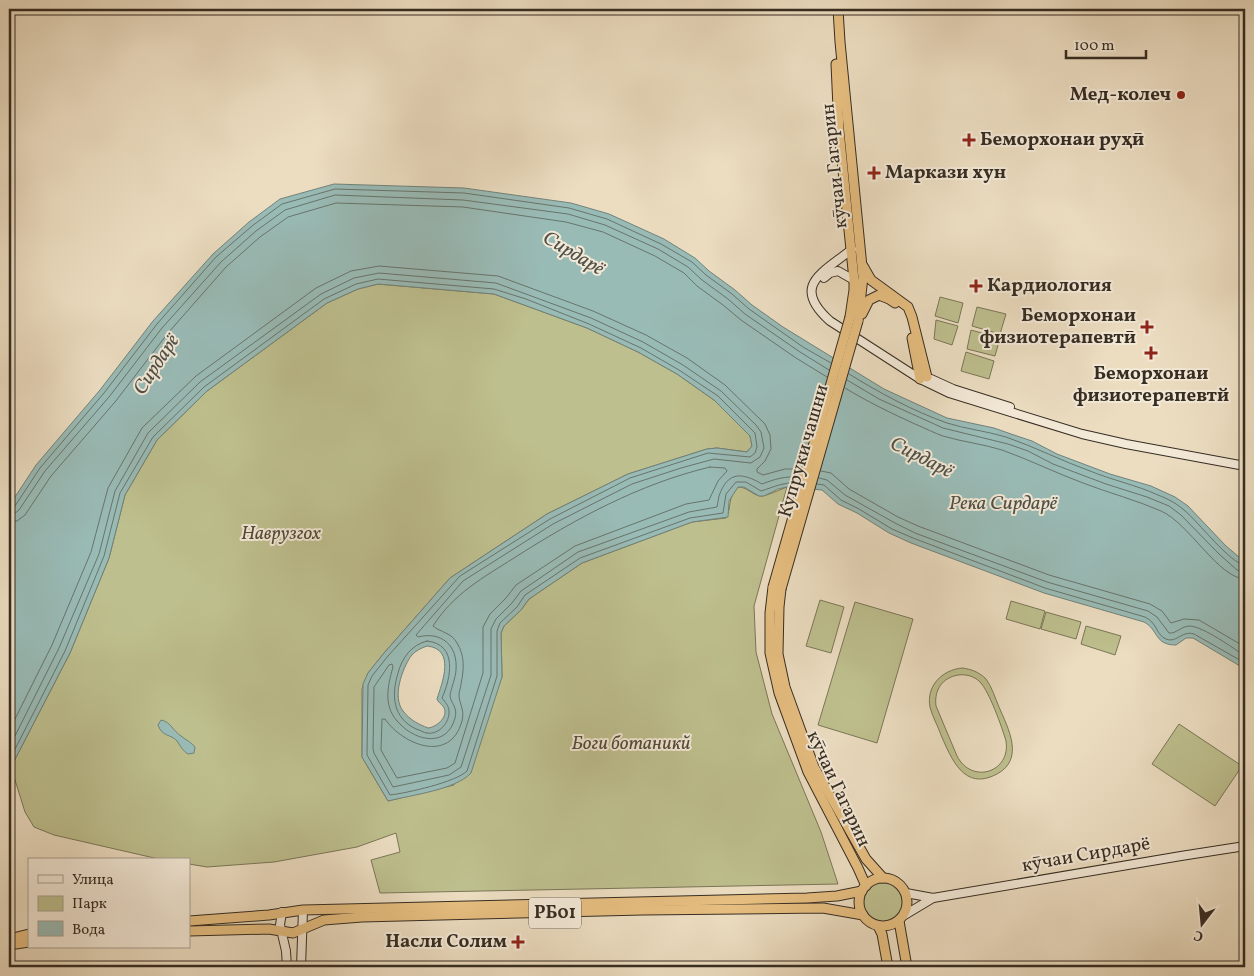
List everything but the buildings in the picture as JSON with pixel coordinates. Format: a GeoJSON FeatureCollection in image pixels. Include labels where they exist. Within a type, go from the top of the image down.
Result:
{"type":"FeatureCollection","features":[{"type":"Feature","properties":{"kind":"highway","name":"кӯчаи Гагарин"},"geometry":{"type":"LineString","coordinates":[[833,9],[839,130],[854,280],[854,319]]}},
{"type":"Feature","properties":{"kind":"highway","name":"кӯчаи Гагарин"},"geometry":{"type":"LineString","coordinates":[[838,9],[863,277],[854,319]]}},
{"type":"Feature","properties":{"kind":"highway"},"geometry":{"type":"LineString","coordinates":[[861,262],[871,280],[908,307],[912,317],[922,376]]}},
{"type":"Feature","properties":{"kind":"highway"},"geometry":{"type":"LineString","coordinates":[[854,319],[869,300],[879,296],[898,304],[904,312],[922,376]]}},
{"type":"Feature","properties":{"kind":"highway","name":"Купруки чашни"},"geometry":{"type":"LineString","coordinates":[[777,588],[854,319]]}},
{"type":"Feature","properties":{"kind":"highway","name":"кӯчаи Гагарин"},"geometry":{"type":"LineString","coordinates":[[777,588],[779,608],[778,654],[788,695],[814,767],[866,859],[882,878]]}},
{"type":"Feature","properties":{"kind":"highway","name":"кӯчаи Гагарин"},"geometry":{"type":"LineString","coordinates":[[777,588],[770,613],[770,653],[779,693],[808,772],[858,868],[864,888]]}},
{"type":"Feature","properties":{"kind":"highway"},"geometry":{"type":"LineString","coordinates":[[882,878],[898,882],[906,893],[908,900],[907,909],[901,918],[889,926],[878,926],[882,934],[888,967]]}},
{"type":"Feature","properties":{"kind":"highway","name":"РБ01"},"geometry":{"type":"LineString","coordinates":[[190,921],[268,915],[303,910],[808,898],[837,896],[864,888],[876,879],[882,878]]}},
{"type":"Feature","properties":{"kind":"highway"},"geometry":{"type":"LineString","coordinates":[[863,915],[859,903],[864,888]]}},
{"type":"Feature","properties":{"kind":"highway","name":"РБ01"},"geometry":{"type":"LineString","coordinates":[[190,931],[269,929],[293,933],[324,920],[362,917],[816,908],[840,910],[863,915],[867,920],[878,926]]}},
{"type":"Feature","properties":{"kind":"highway"},"geometry":{"type":"LineString","coordinates":[[901,918],[902,943],[906,967]]}},
{"type":"Feature","properties":{"kind":"highway"},"geometry":{"type":"LineString","coordinates":[[9,939],[28,934]]}},
{"type":"Feature","properties":{"kind":"highway"},"geometry":{"type":"LineString","coordinates":[[9,945],[28,942]]}},
{"type":"Feature","properties":{"kind":"main road"},"geometry":{"type":"LineString","coordinates":[[851,245],[818,276],[813,284],[811,292],[812,301],[817,309],[830,321],[957,396],[1082,434],[1245,466]]}},
{"type":"Feature","properties":{"kind":"main road"},"geometry":{"type":"LineString","coordinates":[[854,280],[838,271],[830,273],[818,283],[815,291],[816,300],[820,307],[831,318],[922,376],[962,392],[1083,430],[1245,462]]}},
{"type":"Feature","properties":{"kind":"main road","name":"кӯчаи Сирдарё"},"geometry":{"type":"LineString","coordinates":[[933,898],[1139,862],[1245,846]]}},
{"type":"Feature","properties":{"kind":"main road"},"geometry":{"type":"LineString","coordinates":[[906,893],[933,898]]}},
{"type":"Feature","properties":{"kind":"main road"},"geometry":{"type":"LineString","coordinates":[[901,918],[933,898]]}},
{"type":"Feature","properties":{"kind":"main road"},"geometry":{"type":"LineString","coordinates":[[301,967],[303,910]]}},
{"type":"Feature","properties":{"kind":"main road"},"geometry":{"type":"LineString","coordinates":[[282,912],[280,921],[287,967]]}},
{"type":"Feature","properties":{"kind":"green space","name":"Наврузгох"},"geometry":{"type":"Polygon","coordinates":[[[378,284],[494,294],[587,328],[638,352],[677,374],[714,400],[750,436],[752,446],[747,452],[717,448],[707,449],[628,474],[547,514],[450,578],[368,673],[362,689],[362,757],[388,801],[454,785],[502,677],[501,633],[504,626],[521,610],[529,599],[582,563],[692,522],[726,518],[732,495],[738,487],[762,496],[787,487],[754,606],[756,652],[772,714],[821,832],[838,884],[380,893],[371,860],[400,852],[396,833],[357,847],[274,862],[207,867],[190,864],[190,858],[154,858],[54,835],[34,827],[25,812],[11,767],[70,653],[109,558],[125,495],[157,440],[207,391],[327,303],[358,289],[378,284]]]}},
{"type":"Feature","properties":{"kind":"green space"},"geometry":{"type":"Polygon","coordinates":[[[940,297],[963,303],[958,323],[935,316],[940,297]]]}},
{"type":"Feature","properties":{"kind":"green space"},"geometry":{"type":"Polygon","coordinates":[[[977,307],[1006,314],[1000,334],[972,326],[977,307]]]}},
{"type":"Feature","properties":{"kind":"green space"},"geometry":{"type":"Polygon","coordinates":[[[936,320],[958,326],[952,345],[934,339],[936,320]]]}},
{"type":"Feature","properties":{"kind":"green space"},"geometry":{"type":"Polygon","coordinates":[[[971,330],[1000,338],[995,356],[967,349],[971,330]]]}},
{"type":"Feature","properties":{"kind":"green space"},"geometry":{"type":"Polygon","coordinates":[[[966,352],[994,361],[989,379],[961,371],[966,352]]]}},
{"type":"Feature","properties":{"kind":"green space"},"geometry":{"type":"Polygon","coordinates":[[[820,600],[844,607],[831,653],[806,646],[820,600]]]}},
{"type":"Feature","properties":{"kind":"green space"},"geometry":{"type":"Polygon","coordinates":[[[1011,601],[1045,611],[1040,629],[1006,619],[1011,601]]]}},
{"type":"Feature","properties":{"kind":"green space"},"geometry":{"type":"Polygon","coordinates":[[[855,602],[913,619],[877,743],[818,725],[855,602]]]}},
{"type":"Feature","properties":{"kind":"green space"},"geometry":{"type":"Polygon","coordinates":[[[1046,612],[1081,622],[1076,639],[1041,629],[1046,612]]]}},
{"type":"Feature","properties":{"kind":"green space"},"geometry":{"type":"Polygon","coordinates":[[[1086,626],[1121,636],[1115,655],[1081,644],[1086,626]]]}},
{"type":"Feature","properties":{"kind":"green space"},"geometry":{"type":"Polygon","coordinates":[[[955,669],[972,670],[981,674],[986,679],[1010,733],[1012,752],[1010,760],[1005,768],[997,774],[986,778],[976,779],[967,776],[960,770],[949,753],[930,707],[930,692],[933,686],[942,676],[955,669]],[[961,675],[943,682],[936,695],[936,706],[957,756],[964,765],[980,772],[989,771],[1003,761],[1006,752],[1006,741],[1002,727],[984,687],[975,678],[961,675]]]}},
{"type":"Feature","properties":{"kind":"green space"},"geometry":{"type":"Polygon","coordinates":[[[1179,724],[1242,766],[1215,806],[1152,764],[1179,724]]]}},
{"type":"Feature","properties":{"kind":"green space"},"geometry":{"type":"Polygon","coordinates":[[[887,882],[894,885],[900,891],[903,902],[902,910],[894,919],[887,922],[879,922],[872,919],[864,910],[863,898],[866,891],[875,883],[887,882]]]}},
{"type":"Feature","properties":{"kind":"water","name":"Река Сирдарё"},"geometry":{"type":"Polygon","coordinates":[[[334,184],[464,188],[571,203],[609,214],[664,239],[695,258],[752,305],[783,327],[884,389],[947,418],[994,428],[1032,441],[1057,454],[1110,474],[1151,486],[1175,497],[1188,506],[1226,546],[1245,562],[1245,669],[1193,638],[1186,638],[1176,645],[1164,643],[1149,625],[1144,622],[1044,593],[911,543],[889,533],[857,513],[838,504],[822,490],[787,487],[764,496],[759,496],[744,487],[738,487],[729,501],[728,517],[692,522],[582,563],[529,599],[521,610],[504,626],[501,633],[502,677],[471,773],[455,784],[444,788],[388,801],[362,757],[363,684],[368,673],[384,653],[450,578],[547,514],[628,474],[707,449],[717,448],[747,452],[752,446],[750,436],[714,400],[677,374],[638,352],[587,328],[494,294],[378,284],[358,289],[327,303],[207,391],[157,440],[125,495],[109,558],[70,653],[9,769],[9,506],[36,465],[100,390],[153,321],[213,254],[249,222],[280,199],[334,184]],[[427,646],[411,656],[404,668],[398,691],[398,698],[403,711],[408,717],[428,728],[439,723],[445,714],[443,706],[437,699],[444,676],[444,660],[442,653],[436,648],[427,646]]]}},
{"type":"Feature","properties":{"kind":"water"},"geometry":{"type":"Polygon","coordinates":[[[161,720],[195,747],[194,753],[188,754],[175,739],[162,732],[158,725],[161,720]]]}},
{"type":"Feature","properties":{"kind":"place","name":"Мед-колеч"},"geometry":{"type":"Point","coordinates":[1181,95]}},
{"type":"Feature","properties":{"kind":"place","name":"Беморхонаи руҳӣ"},"geometry":{"type":"Point","coordinates":[969,140]}},
{"type":"Feature","properties":{"kind":"place","name":"Маркази хун"},"geometry":{"type":"Point","coordinates":[874,173]}},
{"type":"Feature","properties":{"kind":"place","name":"Кардиология"},"geometry":{"type":"Point","coordinates":[976,286]}},
{"type":"Feature","properties":{"kind":"place","name":"Беморхонаи физиотерапевтӣ"},"geometry":{"type":"Point","coordinates":[1147,327]}},
{"type":"Feature","properties":{"kind":"place","name":"Беморхонаи физиотерапевтй"},"geometry":{"type":"Point","coordinates":[1151,353]}},
{"type":"Feature","properties":{"kind":"place","name":"Насли Солим"},"geometry":{"type":"Point","coordinates":[518,942]}},
{"type":"Feature","properties":{"kind":"water label","name":"Сирдарё"},"geometry":{"type":"Point","coordinates":[573,254]}},
{"type":"Feature","properties":{"kind":"water label","name":"Сирдарё"},"geometry":{"type":"Point","coordinates":[157,365]}},
{"type":"Feature","properties":{"kind":"water label","name":"Сирдарё"},"geometry":{"type":"Point","coordinates":[921,458]}},
{"type":"Feature","properties":{"kind":"park label","name":"Боги ботаникй"},"geometry":{"type":"Point","coordinates":[631,744]}}]}
